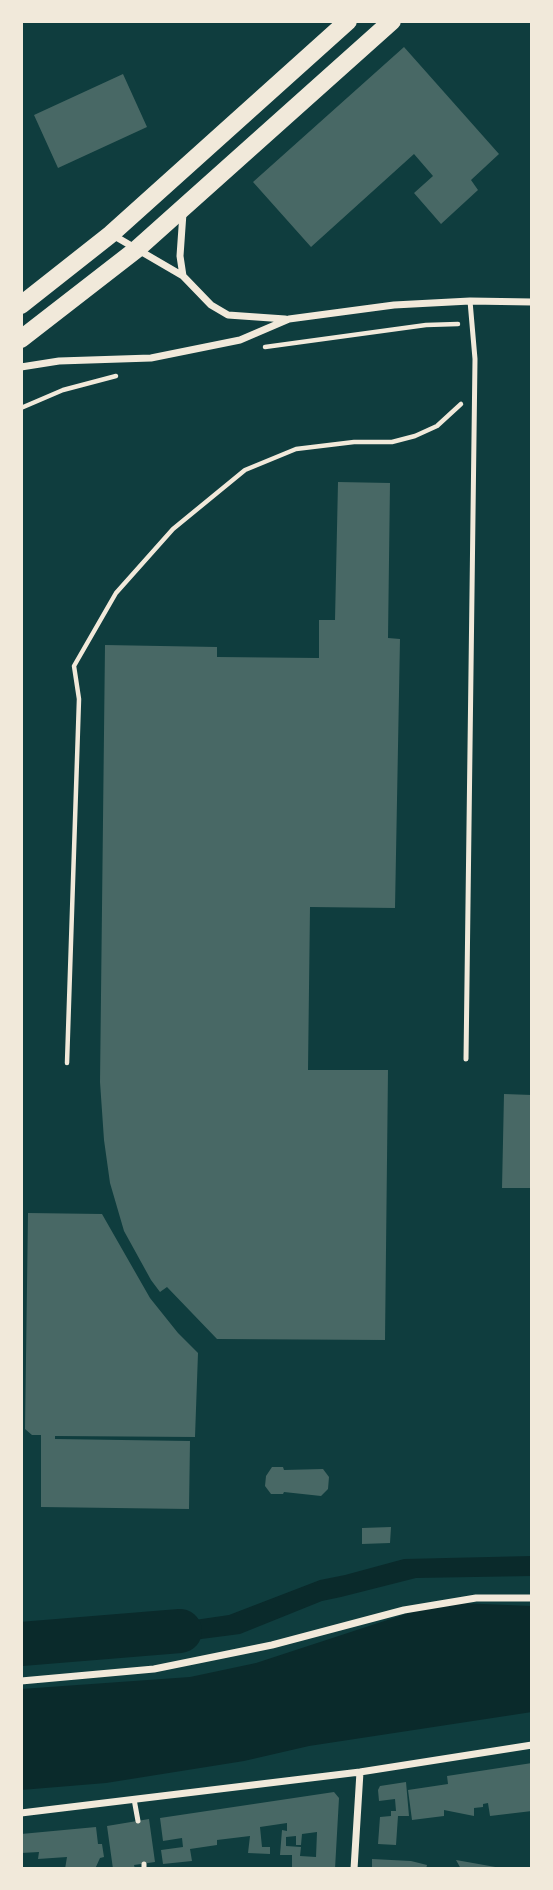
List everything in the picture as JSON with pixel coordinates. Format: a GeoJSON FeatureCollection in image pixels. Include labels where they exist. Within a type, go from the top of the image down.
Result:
{"type":"FeatureCollection","features":[{"type":"Feature","properties":{"kind":"main road"},"geometry":{"type":"LineString","coordinates":[[21,305],[111,234],[348,21]]}},
{"type":"Feature","properties":{"kind":"main road"},"geometry":{"type":"LineString","coordinates":[[21,339],[137,249],[392,21]]}},
{"type":"Feature","properties":{"kind":"street"},"geometry":{"type":"LineString","coordinates":[[183,207],[180,256],[183,276]]}},
{"type":"Feature","properties":{"kind":"street"},"geometry":{"type":"LineString","coordinates":[[111,234],[183,276],[211,305],[228,315],[289,319],[394,305],[470,301],[532,302]]}},
{"type":"Feature","properties":{"kind":"street"},"geometry":{"type":"LineString","coordinates":[[21,367],[78,360],[151,358],[240,340],[289,319]]}},
{"type":"Feature","properties":{"kind":"street"},"geometry":{"type":"LineString","coordinates":[[21,1681],[154,1669],[272,1645],[404,1610],[476,1598],[532,1598]]}},
{"type":"Feature","properties":{"kind":"street"},"geometry":{"type":"LineString","coordinates":[[21,1813],[360,1772],[532,1745]]}},
{"type":"Feature","properties":{"kind":"street"},"geometry":{"type":"LineString","coordinates":[[354,1869],[360,1772]]}},
{"type":"Feature","properties":{"kind":"lane"},"geometry":{"type":"LineString","coordinates":[[467,1059],[474,391],[470,301]]}},
{"type":"Feature","properties":{"kind":"lane"},"geometry":{"type":"LineString","coordinates":[[134,1799],[138,1821]]}},
{"type":"Feature","properties":{"kind":"path"},"geometry":{"type":"LineString","coordinates":[[67,1063],[79,699],[74,667],[116,593],[173,529],[245,470],[296,449],[354,442],[392,442],[415,436],[437,426],[474,391]]}},
{"type":"Feature","properties":{"kind":"water"},"geometry":{"type":"Polygon","coordinates":[[[532,1556],[532,1576],[416,1578],[322,1601],[240,1634],[124,1649],[119,1631],[229,1615],[320,1580],[404,1559],[532,1556]]]}},
{"type":"Feature","properties":{"kind":"water"},"geometry":{"type":"Polygon","coordinates":[[[458,1603],[532,1606],[532,1712],[309,1746],[244,1761],[106,1783],[21,1790],[21,1689],[190,1677],[256,1663],[424,1608],[458,1603]]]}},
{"type":"Feature","properties":{"kind":"water"},"geometry":{"type":"Polygon","coordinates":[[[106,1631],[110,1651],[21,1660],[21,1637],[106,1631]]]}},
{"type":"Feature","properties":{"kind":"building"},"geometry":{"type":"Polygon","coordinates":[[[404,47],[499,154],[471,180],[478,190],[441,224],[414,193],[433,176],[414,154],[311,247],[253,182],[404,47]]]}},
{"type":"Feature","properties":{"kind":"building"},"geometry":{"type":"Polygon","coordinates":[[[123,74],[147,127],[58,168],[34,115],[123,74]]]}},
{"type":"Feature","properties":{"kind":"building"},"geometry":{"type":"Polygon","coordinates":[[[338,482],[390,483],[388,638],[400,639],[395,908],[310,907],[308,1070],[388,1070],[385,1340],[217,1339],[167,1287],[160,1292],[151,1280],[124,1231],[110,1183],[100,1082],[105,645],[217,647],[217,657],[319,658],[319,620],[335,620],[338,482]]]}},
{"type":"Feature","properties":{"kind":"building"},"geometry":{"type":"Polygon","coordinates":[[[504,1094],[532,1095],[532,1188],[502,1188],[504,1094]]]}},
{"type":"Feature","properties":{"kind":"building"},"geometry":{"type":"Polygon","coordinates":[[[28,1213],[102,1214],[150,1298],[198,1353],[195,1437],[55,1436],[55,1439],[190,1441],[189,1509],[41,1507],[41,1435],[32,1435],[25,1429],[28,1213]]]}},
{"type":"Feature","properties":{"kind":"building"},"geometry":{"type":"Polygon","coordinates":[[[272,1467],[283,1467],[284,1470],[323,1469],[329,1477],[328,1489],[321,1496],[284,1492],[271,1494],[265,1486],[266,1476],[272,1467]]]}},
{"type":"Feature","properties":{"kind":"building"},"geometry":{"type":"Polygon","coordinates":[[[391,1527],[390,1543],[362,1544],[362,1528],[391,1527]]]}},
{"type":"Feature","properties":{"kind":"building"},"geometry":{"type":"Polygon","coordinates":[[[532,1763],[532,1811],[490,1816],[488,1803],[474,1808],[474,1816],[444,1810],[444,1816],[412,1820],[408,1790],[448,1784],[447,1776],[532,1763]]]}},
{"type":"Feature","properties":{"kind":"building"},"geometry":{"type":"Polygon","coordinates":[[[406,1782],[409,1816],[398,1816],[396,1845],[378,1844],[380,1817],[391,1816],[391,1811],[396,1811],[395,1799],[379,1801],[378,1790],[380,1786],[406,1782]]]}},
{"type":"Feature","properties":{"kind":"building"},"geometry":{"type":"Polygon","coordinates":[[[334,1792],[339,1798],[335,1869],[292,1869],[292,1855],[280,1855],[282,1830],[287,1831],[287,1823],[260,1827],[262,1847],[270,1847],[270,1854],[248,1853],[250,1836],[217,1840],[217,1845],[190,1849],[192,1861],[163,1864],[161,1850],[183,1847],[182,1838],[163,1841],[160,1818],[334,1792]],[[317,1832],[302,1834],[301,1845],[296,1845],[296,1836],[286,1837],[286,1846],[301,1847],[300,1856],[316,1857],[317,1832]]]}},
{"type":"Feature","properties":{"kind":"building"},"geometry":{"type":"Polygon","coordinates":[[[149,1819],[155,1862],[134,1865],[135,1869],[113,1869],[107,1826],[149,1819]]]}},
{"type":"Feature","properties":{"kind":"building"},"geometry":{"type":"Polygon","coordinates":[[[96,1827],[98,1844],[102,1844],[104,1857],[100,1858],[95,1869],[65,1869],[67,1857],[38,1859],[39,1852],[21,1853],[21,1834],[96,1827]]]}},
{"type":"Feature","properties":{"kind":"building"},"geometry":{"type":"Polygon","coordinates":[[[372,1859],[411,1861],[427,1865],[426,1869],[372,1869],[372,1859]]]}},
{"type":"Feature","properties":{"kind":"building"},"geometry":{"type":"Polygon","coordinates":[[[456,1860],[501,1868],[461,1869],[456,1860]]]}},
{"type":"Feature","properties":{"kind":"waterway"},"geometry":{"type":"LineString","coordinates":[[21,1644],[180,1631]]}}]}
